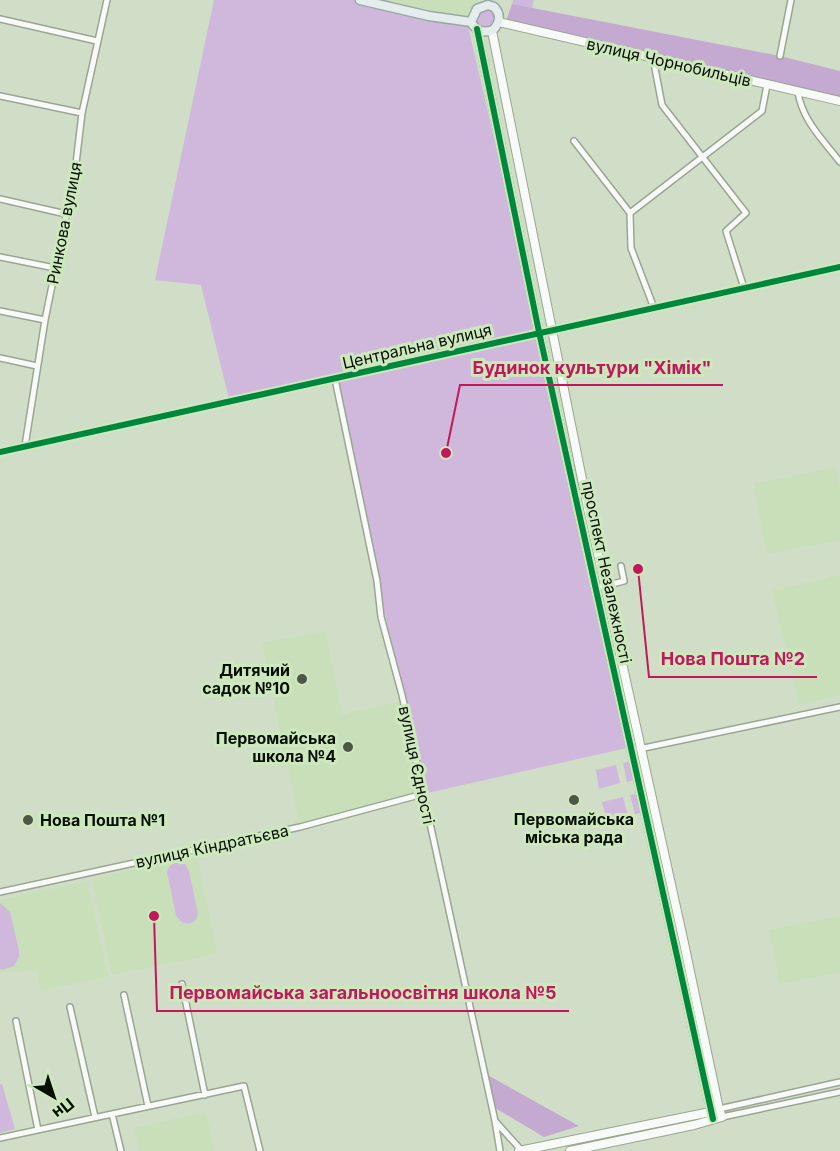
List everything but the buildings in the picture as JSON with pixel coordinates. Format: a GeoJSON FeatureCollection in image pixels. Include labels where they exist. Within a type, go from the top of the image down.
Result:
{"type":"FeatureCollection","features":[{"type":"Feature","properties":{"kind":"main road"},"geometry":{"type":"LineString","coordinates":[[360,0],[474,26],[483,32],[492,31],[499,22],[499,15],[490,3],[477,9],[474,26]]}},
{"type":"Feature","properties":{"kind":"street","name":"Ринкова вулиця"},"geometry":{"type":"LineString","coordinates":[[25,446],[45,320],[75,172],[82,113],[107,0]]}},
{"type":"Feature","properties":{"kind":"street"},"geometry":{"type":"LineString","coordinates":[[780,56],[791,0]]}},
{"type":"Feature","properties":{"kind":"street"},"geometry":{"type":"LineString","coordinates":[[0,19],[97,41]]}},
{"type":"Feature","properties":{"kind":"street","name":"вулиця Чорнобильців"},"geometry":{"type":"LineString","coordinates":[[499,22],[840,101]]}},
{"type":"Feature","properties":{"kind":"street","name":"проспект Незалежності"},"geometry":{"type":"LineString","coordinates":[[474,26],[539,332],[641,748],[716,1114]]}},
{"type":"Feature","properties":{"kind":"street","name":"проспект Незалежності"},"geometry":{"type":"LineString","coordinates":[[492,31],[552,329],[631,749],[690,992]]}},
{"type":"Feature","properties":{"kind":"street"},"geometry":{"type":"LineString","coordinates":[[653,58],[662,105],[746,213],[726,231],[744,288]]}},
{"type":"Feature","properties":{"kind":"street"},"geometry":{"type":"LineString","coordinates":[[630,213],[762,111],[767,85]]}},
{"type":"Feature","properties":{"kind":"street"},"geometry":{"type":"LineString","coordinates":[[798,92],[804,114],[840,162]]}},
{"type":"Feature","properties":{"kind":"street"},"geometry":{"type":"LineString","coordinates":[[0,96],[82,113]]}},
{"type":"Feature","properties":{"kind":"street"},"geometry":{"type":"LineString","coordinates":[[574,141],[630,213],[631,248],[654,308]]}},
{"type":"Feature","properties":{"kind":"street"},"geometry":{"type":"LineString","coordinates":[[0,199],[66,214]]}},
{"type":"Feature","properties":{"kind":"street"},"geometry":{"type":"LineString","coordinates":[[0,257],[55,268]]}},
{"type":"Feature","properties":{"kind":"street","name":"Центральна вулиця"},"geometry":{"type":"LineString","coordinates":[[0,452],[190,408],[334,379],[840,267]]}},
{"type":"Feature","properties":{"kind":"street"},"geometry":{"type":"LineString","coordinates":[[0,311],[45,320]]}},
{"type":"Feature","properties":{"kind":"street"},"geometry":{"type":"LineString","coordinates":[[0,358],[37,366]]}},
{"type":"Feature","properties":{"kind":"street","name":"вулиця Єдності"},"geometry":{"type":"LineString","coordinates":[[334,379],[377,581],[381,617],[403,701],[500,1151]]}},
{"type":"Feature","properties":{"kind":"street"},"geometry":{"type":"LineString","coordinates":[[601,587],[624,581],[621,566]]}},
{"type":"Feature","properties":{"kind":"street"},"geometry":{"type":"LineString","coordinates":[[631,749],[840,707]]}},
{"type":"Feature","properties":{"kind":"street","name":"вулиця Кіндратьєва"},"geometry":{"type":"LineString","coordinates":[[0,892],[300,828],[423,794]]}},
{"type":"Feature","properties":{"kind":"street"},"geometry":{"type":"LineString","coordinates":[[182,984],[205,1095]]}},
{"type":"Feature","properties":{"kind":"street"},"geometry":{"type":"LineString","coordinates":[[124,995],[148,1106]]}},
{"type":"Feature","properties":{"kind":"street"},"geometry":{"type":"LineString","coordinates":[[70,1007],[95,1118]]}},
{"type":"Feature","properties":{"kind":"street"},"geometry":{"type":"LineString","coordinates":[[16,1021],[38,1130]]}},
{"type":"Feature","properties":{"kind":"street"},"geometry":{"type":"LineString","coordinates":[[570,1141],[573,1151],[694,1125],[744,1103],[840,1082]]}},
{"type":"Feature","properties":{"kind":"street"},"geometry":{"type":"LineString","coordinates":[[0,1138],[244,1086],[260,1151]]}},
{"type":"Feature","properties":{"kind":"street"},"geometry":{"type":"LineString","coordinates":[[495,1120],[521,1151],[716,1114],[746,1113],[840,1092]]}},
{"type":"Feature","properties":{"kind":"street"},"geometry":{"type":"LineString","coordinates":[[744,1103],[746,1113]]}},
{"type":"Feature","properties":{"kind":"street"},"geometry":{"type":"LineString","coordinates":[[112,1114],[121,1151]]}},
{"type":"Feature","properties":{"kind":"shaded area"},"geometry":{"type":"Polygon","coordinates":[[[214,0],[360,0],[467,22],[539,332],[631,747],[423,794],[335,379],[229,399],[201,285],[155,280],[214,0]]]}},
{"type":"Feature","properties":{"kind":"shaded area"},"geometry":{"type":"Polygon","coordinates":[[[360,0],[478,0],[467,22],[360,0]]]}},
{"type":"Feature","properties":{"kind":"shaded area"},"geometry":{"type":"Polygon","coordinates":[[[513,0],[534,0],[532,8],[512,4],[513,0]]]}},
{"type":"Feature","properties":{"kind":"shaded area"},"geometry":{"type":"Polygon","coordinates":[[[512,4],[780,56],[840,71],[840,101],[505,24],[512,4]]]}},
{"type":"Feature","properties":{"kind":"shaded area"},"geometry":{"type":"Polygon","coordinates":[[[494,7],[497,27],[479,31],[474,12],[494,7]]]}},
{"type":"Feature","properties":{"kind":"shaded area"},"geometry":{"type":"Polygon","coordinates":[[[836,467],[840,487],[840,540],[767,554],[753,484],[836,467]]]}},
{"type":"Feature","properties":{"kind":"shaded area"},"geometry":{"type":"Polygon","coordinates":[[[840,575],[840,695],[799,705],[772,591],[840,575]]]}},
{"type":"Feature","properties":{"kind":"shaded area","name":"Первомайська школа №4"},"geometry":{"type":"Polygon","coordinates":[[[325,631],[342,714],[403,701],[423,794],[300,827],[262,643],[325,631]]]}},
{"type":"Feature","properties":{"kind":"shaded area"},"geometry":{"type":"Polygon","coordinates":[[[634,760],[638,779],[627,782],[623,763],[634,760]]]}},
{"type":"Feature","properties":{"kind":"shaded area"},"geometry":{"type":"Polygon","coordinates":[[[616,765],[620,783],[599,789],[596,770],[616,765]]]}},
{"type":"Feature","properties":{"kind":"shaded area"},"geometry":{"type":"Polygon","coordinates":[[[641,793],[646,812],[635,814],[630,795],[641,793]]]}},
{"type":"Feature","properties":{"kind":"shaded area"},"geometry":{"type":"Polygon","coordinates":[[[623,797],[628,816],[607,820],[602,802],[623,797]]]}},
{"type":"Feature","properties":{"kind":"shaded area"},"geometry":{"type":"Polygon","coordinates":[[[197,856],[217,954],[112,975],[92,879],[197,856]]]}},
{"type":"Feature","properties":{"kind":"shaded area"},"geometry":{"type":"Polygon","coordinates":[[[175,862],[185,864],[189,871],[198,914],[191,923],[180,921],[176,915],[167,872],[175,862]]]}},
{"type":"Feature","properties":{"kind":"shaded area"},"geometry":{"type":"Polygon","coordinates":[[[87,881],[108,976],[41,991],[37,971],[0,972],[0,900],[87,881]]]}},
{"type":"Feature","properties":{"kind":"shaded area"},"geometry":{"type":"Polygon","coordinates":[[[0,903],[10,912],[19,950],[19,957],[14,966],[2,970],[0,969],[0,903]]]}},
{"type":"Feature","properties":{"kind":"shaded area"},"geometry":{"type":"Polygon","coordinates":[[[840,916],[840,972],[780,984],[769,930],[840,916]]]}},
{"type":"Feature","properties":{"kind":"shaded area"},"geometry":{"type":"Polygon","coordinates":[[[484,1073],[579,1126],[544,1137],[492,1106],[484,1073]]]}},
{"type":"Feature","properties":{"kind":"shaded area"},"geometry":{"type":"Polygon","coordinates":[[[2,1084],[15,1129],[0,1133],[0,1085],[2,1084]]]}},
{"type":"Feature","properties":{"kind":"shaded area"},"geometry":{"type":"Polygon","coordinates":[[[206,1112],[214,1151],[139,1151],[134,1128],[206,1112]]]}},
{"type":"Feature","properties":{"kind":"cycle path"},"geometry":{"type":"LineString","coordinates":[[477,29],[539,332],[713,1119]]}},
{"type":"Feature","properties":{"kind":"cycle path"},"geometry":{"type":"LineString","coordinates":[[0,452],[840,267]]}},
{"type":"Feature","properties":{"kind":"place","name":"Будинок культури \"Хімік\""},"geometry":{"type":"Point","coordinates":[446,453]}},
{"type":"Feature","properties":{"kind":"place","name":"Нова Пошта №2"},"geometry":{"type":"Point","coordinates":[638,569]}},
{"type":"Feature","properties":{"kind":"place","name":"Дитячий садок №10"},"geometry":{"type":"Point","coordinates":[302,679]}},
{"type":"Feature","properties":{"kind":"place","name":"Первомайська школа №4"},"geometry":{"type":"Point","coordinates":[348,747]}},
{"type":"Feature","properties":{"kind":"place","name":"Первомайська мiська рада"},"geometry":{"type":"Point","coordinates":[574,800]}},
{"type":"Feature","properties":{"kind":"place","name":"Нова Пошта №1"},"geometry":{"type":"Point","coordinates":[28,820]}},
{"type":"Feature","properties":{"kind":"place","name":"Первомайська загальноосвітня школа №5"},"geometry":{"type":"Point","coordinates":[154,916]}}]}
